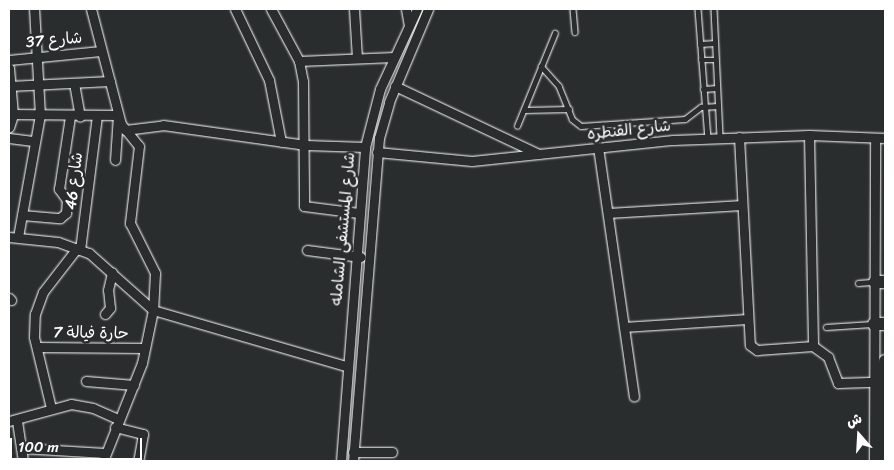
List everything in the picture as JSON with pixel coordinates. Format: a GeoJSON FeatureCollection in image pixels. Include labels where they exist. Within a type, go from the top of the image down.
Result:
{"type":"FeatureCollection","features":[{"type":"Feature","properties":{"kind":"main road"},"geometry":{"type":"LineString","coordinates":[[884,461],[885,361]]}},
{"type":"Feature","properties":{"kind":"street"},"geometry":{"type":"LineString","coordinates":[[34,9],[40,115],[22,215],[14,236],[79,249],[112,272],[153,310],[346,366]]}},
{"type":"Feature","properties":{"kind":"street"},"geometry":{"type":"LineString","coordinates":[[21,448],[104,457],[116,423],[134,385],[153,310],[155,273],[130,223],[139,146],[126,130],[118,115],[91,9]]}},
{"type":"Feature","properties":{"kind":"street"},"geometry":{"type":"LineString","coordinates":[[235,9],[269,80],[281,142]]}},
{"type":"Feature","properties":{"kind":"street"},"geometry":{"type":"LineString","coordinates":[[271,9],[299,61],[304,81],[306,145],[304,206],[359,213]]}},
{"type":"Feature","properties":{"kind":"street"},"geometry":{"type":"LineString","coordinates":[[354,9],[357,58]]}},
{"type":"Feature","properties":{"kind":"street"},"geometry":{"type":"LineString","coordinates":[[406,9],[409,26]]}},
{"type":"Feature","properties":{"kind":"street","name":"شارع المستشفى الشامله"},"geometry":{"type":"LineString","coordinates":[[342,461],[346,366],[365,147],[394,57],[417,9]]}},
{"type":"Feature","properties":{"kind":"street","name":"شارع المستشفى الشامله"},"geometry":{"type":"LineString","coordinates":[[353,457],[377,152],[395,86],[428,9]]}},
{"type":"Feature","properties":{"kind":"street","name":"شارع 37"},"geometry":{"type":"LineString","coordinates":[[9,60],[102,51]]}},
{"type":"Feature","properties":{"kind":"street"},"geometry":{"type":"LineString","coordinates":[[299,61],[394,57]]}},
{"type":"Feature","properties":{"kind":"street"},"geometry":{"type":"LineString","coordinates":[[9,68],[11,115],[9,127]]}},
{"type":"Feature","properties":{"kind":"street"},"geometry":{"type":"LineString","coordinates":[[10,86],[110,80]]}},
{"type":"Feature","properties":{"kind":"street"},"geometry":{"type":"LineString","coordinates":[[74,83],[80,116]]}},
{"type":"Feature","properties":{"kind":"street"},"geometry":{"type":"LineString","coordinates":[[395,86],[539,154]]}},
{"type":"Feature","properties":{"kind":"street"},"geometry":{"type":"LineString","coordinates":[[11,115],[118,115]]}},
{"type":"Feature","properties":{"kind":"street","name":"شارع 46"},"geometry":{"type":"LineString","coordinates":[[79,249],[97,115]]}},
{"type":"Feature","properties":{"kind":"street"},"geometry":{"type":"LineString","coordinates":[[115,160],[118,115]]}},
{"type":"Feature","properties":{"kind":"street"},"geometry":{"type":"LineString","coordinates":[[22,215],[60,218],[66,213],[67,200],[59,189],[70,116]]}},
{"type":"Feature","properties":{"kind":"street"},"geometry":{"type":"LineString","coordinates":[[126,130],[163,125],[306,145],[365,147]]}},
{"type":"Feature","properties":{"kind":"street"},"geometry":{"type":"LineString","coordinates":[[809,135],[813,346]]}},
{"type":"Feature","properties":{"kind":"street","name":"شارع القنطره"},"geometry":{"type":"LineString","coordinates":[[377,152],[452,161],[739,136],[809,135],[885,138]]}},
{"type":"Feature","properties":{"kind":"street"},"geometry":{"type":"LineString","coordinates":[[739,136],[747,319],[750,345],[757,350],[813,346],[828,357],[838,383],[876,382]]}},
{"type":"Feature","properties":{"kind":"street"},"geometry":{"type":"LineString","coordinates":[[9,138],[35,141]]}},
{"type":"Feature","properties":{"kind":"street"},"geometry":{"type":"LineString","coordinates":[[874,461],[880,324],[875,139]]}},
{"type":"Feature","properties":{"kind":"street"},"geometry":{"type":"LineString","coordinates":[[598,147],[634,396]]}},
{"type":"Feature","properties":{"kind":"street"},"geometry":{"type":"LineString","coordinates":[[608,213],[742,205]]}},
{"type":"Feature","properties":{"kind":"street"},"geometry":{"type":"LineString","coordinates":[[51,408],[37,347],[34,322],[39,299],[79,249]]}},
{"type":"Feature","properties":{"kind":"street"},"geometry":{"type":"LineString","coordinates":[[307,250],[369,258]]}},
{"type":"Feature","properties":{"kind":"street"},"geometry":{"type":"LineString","coordinates":[[105,314],[110,308],[108,290],[112,272]]}},
{"type":"Feature","properties":{"kind":"street"},"geometry":{"type":"LineString","coordinates":[[624,327],[747,319]]}},
{"type":"Feature","properties":{"kind":"street","name":"حارة فيالة 7"},"geometry":{"type":"LineString","coordinates":[[37,347],[144,348]]}},
{"type":"Feature","properties":{"kind":"street"},"geometry":{"type":"LineString","coordinates":[[86,382],[134,385]]}},
{"type":"Feature","properties":{"kind":"street"},"geometry":{"type":"LineString","coordinates":[[23,461],[13,421],[51,408],[86,406],[116,423],[143,434],[138,461]]}},
{"type":"Feature","properties":{"kind":"street"},"geometry":{"type":"LineString","coordinates":[[353,457],[392,452]]}},
{"type":"Feature","properties":{"kind":"lane"},"geometry":{"type":"LineString","coordinates":[[574,9],[575,32]]}},
{"type":"Feature","properties":{"kind":"lane"},"geometry":{"type":"LineString","coordinates":[[698,9],[708,138]]}},
{"type":"Feature","properties":{"kind":"lane"},"geometry":{"type":"LineString","coordinates":[[714,9],[720,138]]}},
{"type":"Feature","properties":{"kind":"lane"},"geometry":{"type":"LineString","coordinates":[[517,126],[555,33]]}},
{"type":"Feature","properties":{"kind":"lane"},"geometry":{"type":"LineString","coordinates":[[700,44],[715,43]]}},
{"type":"Feature","properties":{"kind":"lane"},"geometry":{"type":"LineString","coordinates":[[701,60],[716,60]]}},
{"type":"Feature","properties":{"kind":"lane"},"geometry":{"type":"LineString","coordinates":[[541,66],[560,86],[572,119],[581,126],[685,119],[705,106],[718,106]]}},
{"type":"Feature","properties":{"kind":"lane"},"geometry":{"type":"LineString","coordinates":[[703,89],[717,88]]}},
{"type":"Feature","properties":{"kind":"lane"},"geometry":{"type":"LineString","coordinates":[[524,110],[569,108]]}},
{"type":"Feature","properties":{"kind":"lane"},"geometry":{"type":"LineString","coordinates":[[858,283],[880,282]]}},
{"type":"Feature","properties":{"kind":"lane"},"geometry":{"type":"LineString","coordinates":[[826,327],[880,324]]}}]}
